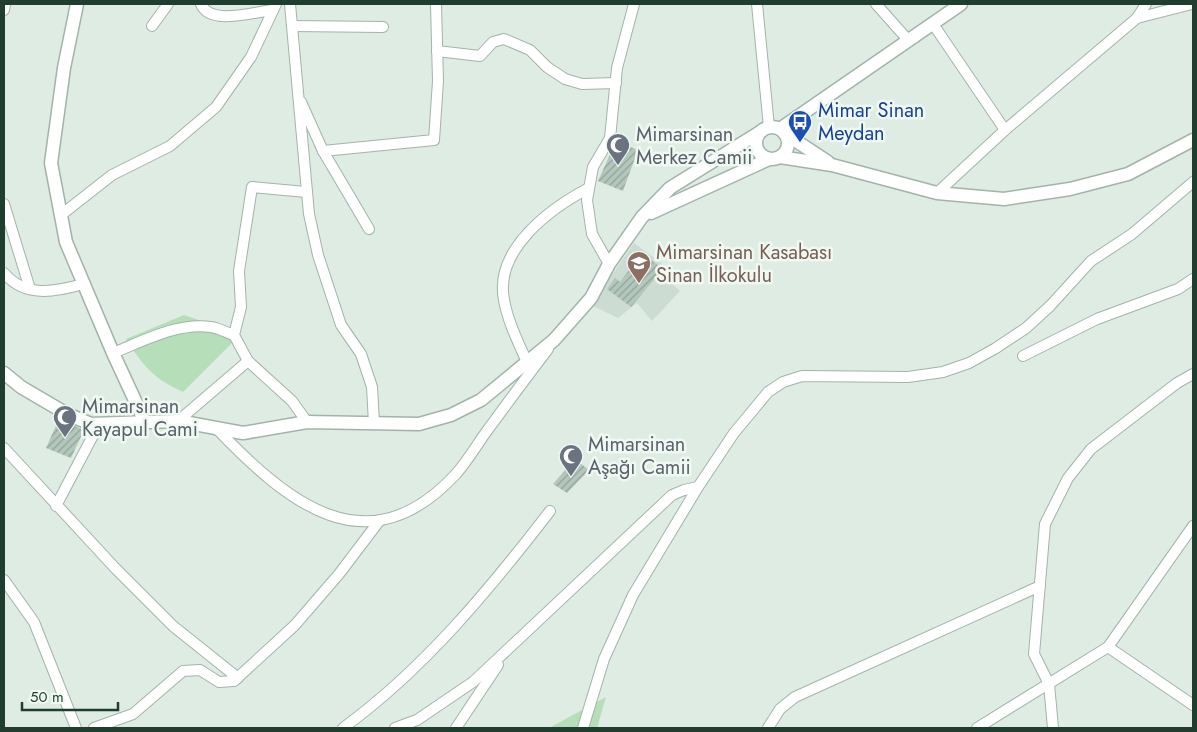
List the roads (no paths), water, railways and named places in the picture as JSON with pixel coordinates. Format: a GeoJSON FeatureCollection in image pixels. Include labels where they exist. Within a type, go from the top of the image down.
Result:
{"type":"FeatureCollection","features":[{"type":"Feature","properties":{"kind":"street"},"geometry":{"type":"LineString","coordinates":[[4,10],[5,4]]}},
{"type":"Feature","properties":{"kind":"street"},"geometry":{"type":"LineString","coordinates":[[77,4],[64,68],[51,163],[66,242],[113,353],[145,422]]}},
{"type":"Feature","properties":{"kind":"street"},"geometry":{"type":"LineString","coordinates":[[152,26],[168,4]]}},
{"type":"Feature","properties":{"kind":"street"},"geometry":{"type":"LineString","coordinates":[[201,4],[208,14],[218,17],[274,7]]}},
{"type":"Feature","properties":{"kind":"street"},"geometry":{"type":"LineString","coordinates":[[290,4],[306,192],[318,255],[340,326],[361,354],[372,387],[374,423]]}},
{"type":"Feature","properties":{"kind":"street"},"geometry":{"type":"LineString","coordinates":[[324,151],[434,140],[437,51],[436,4]]}},
{"type":"Feature","properties":{"kind":"street"},"geometry":{"type":"LineString","coordinates":[[609,264],[592,234],[587,200],[593,167],[610,138],[617,68],[634,4]]}},
{"type":"Feature","properties":{"kind":"street"},"geometry":{"type":"LineString","coordinates":[[757,4],[773,130]]}},
{"type":"Feature","properties":{"kind":"street"},"geometry":{"type":"LineString","coordinates":[[876,4],[908,41]]}},
{"type":"Feature","properties":{"kind":"street"},"geometry":{"type":"LineString","coordinates":[[216,428],[255,468],[328,516],[360,522],[380,520],[415,508],[455,475],[554,340],[591,298],[609,264],[642,217],[670,188],[773,130],[961,4]]}},
{"type":"Feature","properties":{"kind":"street"},"geometry":{"type":"LineString","coordinates":[[937,193],[1140,10],[1192,4]]}},
{"type":"Feature","properties":{"kind":"street"},"geometry":{"type":"LineString","coordinates":[[61,215],[112,175],[170,146],[216,107],[251,57],[274,7]]}},
{"type":"Feature","properties":{"kind":"street"},"geometry":{"type":"LineString","coordinates":[[933,24],[1005,130]]}},
{"type":"Feature","properties":{"kind":"street"},"geometry":{"type":"LineString","coordinates":[[292,26],[383,27]]}},
{"type":"Feature","properties":{"kind":"street"},"geometry":{"type":"LineString","coordinates":[[437,51],[480,56],[493,42],[504,39],[530,50],[547,67],[565,79],[582,84],[616,84]]}},
{"type":"Feature","properties":{"kind":"street"},"geometry":{"type":"LineString","coordinates":[[298,94],[324,151],[369,230]]}},
{"type":"Feature","properties":{"kind":"street"},"geometry":{"type":"LineString","coordinates":[[773,130],[757,137],[759,153],[774,158],[832,165],[937,193],[1004,199],[1070,189],[1128,174],[1193,140]]}},
{"type":"Feature","properties":{"kind":"street"},"geometry":{"type":"LineString","coordinates":[[642,217],[774,158],[787,148],[787,138],[773,130]]}},
{"type":"Feature","properties":{"kind":"street"},"geometry":{"type":"LineString","coordinates":[[773,130],[832,165]]}},
{"type":"Feature","properties":{"kind":"street"},"geometry":{"type":"LineString","coordinates":[[583,728],[604,659],[623,614],[698,487],[748,416],[776,386],[792,379],[812,375],[833,378],[925,376],[942,372],[973,360],[1026,328],[1050,306],[1091,262],[1132,234],[1193,182]]}},
{"type":"Feature","properties":{"kind":"street"},"geometry":{"type":"LineString","coordinates":[[234,336],[241,307],[239,271],[252,187],[306,192]]}},
{"type":"Feature","properties":{"kind":"street"},"geometry":{"type":"LineString","coordinates":[[527,362],[513,331],[503,299],[504,279],[509,261],[519,244],[538,221],[562,202],[589,188]]}},
{"type":"Feature","properties":{"kind":"street"},"geometry":{"type":"LineString","coordinates":[[4,204],[30,289]]}},
{"type":"Feature","properties":{"kind":"street"},"geometry":{"type":"LineString","coordinates":[[4,273],[22,286],[39,292],[57,291],[83,284]]}},
{"type":"Feature","properties":{"kind":"street"},"geometry":{"type":"LineString","coordinates":[[1023,356],[1098,319],[1178,289],[1193,279]]}},
{"type":"Feature","properties":{"kind":"street"},"geometry":{"type":"LineString","coordinates":[[113,353],[168,332],[190,326],[213,327],[234,336],[248,361],[292,401],[307,422]]}},
{"type":"Feature","properties":{"kind":"street"},"geometry":{"type":"LineString","coordinates":[[4,372],[21,387],[67,414],[91,424],[178,421],[243,433],[307,422],[419,424],[452,416],[481,400],[554,340]]}},
{"type":"Feature","properties":{"kind":"street"},"geometry":{"type":"LineString","coordinates":[[178,421],[248,361]]}},
{"type":"Feature","properties":{"kind":"street"},"geometry":{"type":"LineString","coordinates":[[1053,728],[1049,684],[1034,654],[1045,524],[1068,478],[1091,449],[1178,383],[1193,374]]}},
{"type":"Feature","properties":{"kind":"street"},"geometry":{"type":"LineString","coordinates":[[56,506],[99,424]]}},
{"type":"Feature","properties":{"kind":"street"},"geometry":{"type":"LineString","coordinates":[[4,448],[56,506],[173,626],[238,678]]}},
{"type":"Feature","properties":{"kind":"street"},"geometry":{"type":"LineString","coordinates":[[407,728],[474,682],[672,495],[698,487]]}},
{"type":"Feature","properties":{"kind":"street"},"geometry":{"type":"LineString","coordinates":[[343,728],[407,675],[457,624],[505,569],[550,511]]}},
{"type":"Feature","properties":{"kind":"street"},"geometry":{"type":"LineString","coordinates":[[94,728],[133,714],[182,671],[200,670],[224,683],[238,678],[295,624],[339,574],[380,520]]}},
{"type":"Feature","properties":{"kind":"street"},"geometry":{"type":"LineString","coordinates":[[977,728],[1108,647],[1193,526]]}},
{"type":"Feature","properties":{"kind":"street"},"geometry":{"type":"LineString","coordinates":[[4,580],[34,622],[76,728]]}},
{"type":"Feature","properties":{"kind":"street"},"geometry":{"type":"LineString","coordinates":[[768,728],[780,709],[796,697],[1040,586]]}},
{"type":"Feature","properties":{"kind":"street"},"geometry":{"type":"LineString","coordinates":[[1108,647],[1193,705]]}},
{"type":"Feature","properties":{"kind":"street"},"geometry":{"type":"LineString","coordinates":[[456,728],[507,651]]}},
{"type":"Feature","properties":{"kind":"street"},"geometry":{"type":"LineString","coordinates":[[395,728],[417,720]]}},
{"type":"Feature","properties":{"kind":"place","name":"Mimar Sinan Meydan"},"geometry":{"type":"Point","coordinates":[800,143]}},
{"type":"Feature","properties":{"kind":"place","name":"Mimarsinan Merkez Camii"},"geometry":{"type":"Point","coordinates":[618,166]}},
{"type":"Feature","properties":{"kind":"place","name":"Mimarsinan Kasabası Sinan İlkokulu"},"geometry":{"type":"Point","coordinates":[639,284]}},
{"type":"Feature","properties":{"kind":"place","name":"Mimarsinan Kayapul Cami"},"geometry":{"type":"Point","coordinates":[65,438]}},
{"type":"Feature","properties":{"kind":"place","name":"Mimarsinan Aşağı Camii"},"geometry":{"type":"Point","coordinates":[571,477]}}]}
